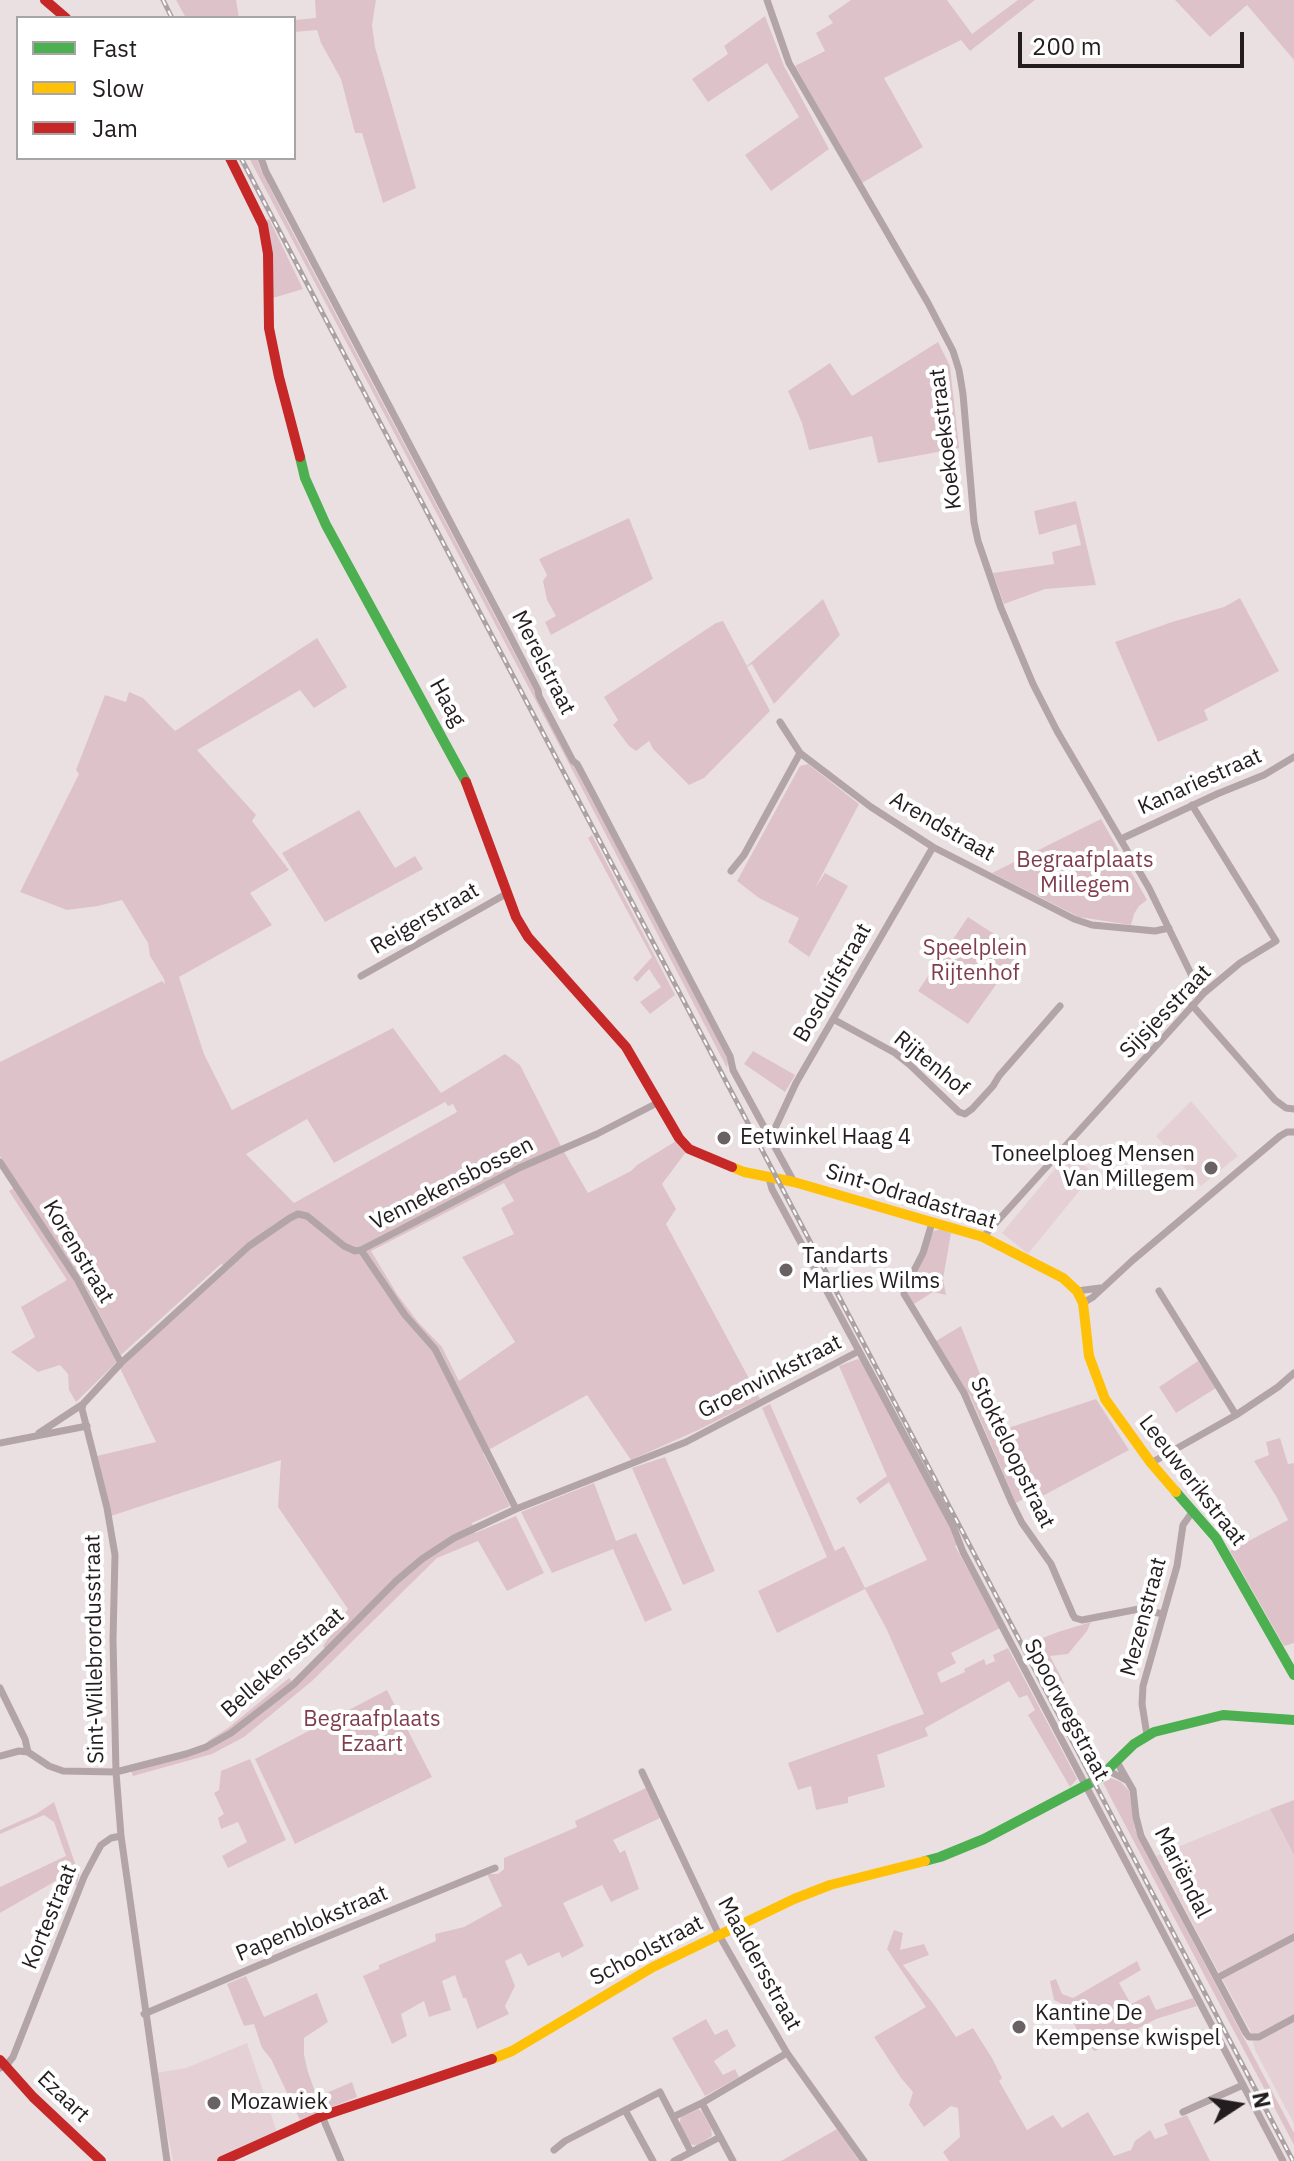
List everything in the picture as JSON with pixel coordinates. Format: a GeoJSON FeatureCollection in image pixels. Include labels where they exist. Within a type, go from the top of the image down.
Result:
{"type":"FeatureCollection","features":[{"type":"Feature","properties":{"kind":"street"},"geometry":{"type":"LineString","coordinates":[[45,0],[64,16]]}},
{"type":"Feature","properties":{"kind":"street","name":"Koekoekstraat"},"geometry":{"type":"LineString","coordinates":[[767,0],[789,63],[953,351],[963,394],[974,522],[981,553],[1044,708],[1121,839],[1192,976],[1204,993]]}},
{"type":"Feature","properties":{"kind":"street","name":"Haag"},"geometry":{"type":"LineString","coordinates":[[231,160],[263,225],[268,254],[272,349],[305,478],[326,525],[467,784],[516,917],[528,937],[626,1047],[679,1138],[689,1149],[744,1172],[769,1178]]}},
{"type":"Feature","properties":{"kind":"street","name":"Merelstraat"},"geometry":{"type":"LineString","coordinates":[[262,160],[794,1182]]}},
{"type":"Feature","properties":{"kind":"street","name":"Arendstraat"},"geometry":{"type":"LineString","coordinates":[[780,722],[800,753],[871,807],[933,847],[1074,919],[1108,927],[1155,931],[1169,928]]}},
{"type":"Feature","properties":{"kind":"street"},"geometry":{"type":"LineString","coordinates":[[731,871],[744,855],[800,753]]}},
{"type":"Feature","properties":{"kind":"street","name":"Kanariestraat"},"geometry":{"type":"LineString","coordinates":[[1121,839],[1264,775],[1294,757]]}},
{"type":"Feature","properties":{"kind":"street","name":"Sijsjesstraat"},"geometry":{"type":"LineString","coordinates":[[983,1237],[1192,1005],[1240,963],[1276,941],[1192,805]]}},
{"type":"Feature","properties":{"kind":"street","name":"Bosduifstraat"},"geometry":{"type":"LineString","coordinates":[[770,1139],[796,1083],[933,847]]}},
{"type":"Feature","properties":{"kind":"street","name":"Reigerstraat"},"geometry":{"type":"LineString","coordinates":[[361,976],[506,894]]}},
{"type":"Feature","properties":{"kind":"street"},"geometry":{"type":"LineString","coordinates":[[1192,1005],[1275,1100],[1286,1108],[1294,1109]]}},
{"type":"Feature","properties":{"kind":"street","name":"Rijtenhof"},"geometry":{"type":"LineString","coordinates":[[833,1019],[895,1053],[959,1112],[965,1114],[993,1086],[1060,1006]]}},
{"type":"Feature","properties":{"kind":"street","name":"Vennekensbossen"},"geometry":{"type":"LineString","coordinates":[[516,1509],[435,1349],[399,1306],[361,1250],[494,1180],[597,1134],[659,1102]]}},
{"type":"Feature","properties":{"kind":"street"},"geometry":{"type":"LineString","coordinates":[[1083,1303],[1280,1136],[1294,1132]]}},
{"type":"Feature","properties":{"kind":"street","name":"Korenstraat"},"geometry":{"type":"LineString","coordinates":[[0,1162],[77,1279],[121,1363]]}},
{"type":"Feature","properties":{"kind":"street","name":"Sint-Odradastraat"},"geometry":{"type":"LineString","coordinates":[[769,1178],[794,1182],[983,1237],[1063,1278],[1077,1291],[1083,1303]]}},
{"type":"Feature","properties":{"kind":"street","name":"Groenvinkstraat"},"geometry":{"type":"LineString","coordinates":[[516,1509],[686,1442],[859,1351],[772,1189],[769,1178]]}},
{"type":"Feature","properties":{"kind":"street"},"geometry":{"type":"LineString","coordinates":[[36,1435],[83,1404],[121,1363],[249,1246],[290,1218],[298,1214],[307,1216],[344,1246],[361,1250]]}},
{"type":"Feature","properties":{"kind":"street","name":"Stokteloopstraat"},"geometry":{"type":"LineString","coordinates":[[932,1223],[923,1253],[904,1294],[964,1393],[1012,1503],[1051,1564],[1073,1615],[1082,1620],[1139,1609],[1163,1614]]}},
{"type":"Feature","properties":{"kind":"street"},"geometry":{"type":"LineString","coordinates":[[1077,1291],[1103,1288]]}},
{"type":"Feature","properties":{"kind":"street"},"geometry":{"type":"LineString","coordinates":[[1159,1291],[1236,1415]]}},
{"type":"Feature","properties":{"kind":"street","name":"Leeuwerikstraat"},"geometry":{"type":"LineString","coordinates":[[1083,1303],[1089,1356],[1099,1387],[1119,1421],[1151,1463],[1226,1553],[1294,1675]]}},
{"type":"Feature","properties":{"kind":"street","name":"Spoorwegstraat"},"geometry":{"type":"LineString","coordinates":[[859,1351],[953,1526],[963,1552],[1090,1784],[1283,2161]]}},
{"type":"Feature","properties":{"kind":"street"},"geometry":{"type":"LineString","coordinates":[[1151,1463],[1236,1415],[1294,1373]]}},
{"type":"Feature","properties":{"kind":"street","name":"Sint-Willebrordusstraat"},"geometry":{"type":"LineString","coordinates":[[83,1404],[115,1555],[113,1640],[121,1836],[167,2161]]}},
{"type":"Feature","properties":{"kind":"street"},"geometry":{"type":"LineString","coordinates":[[0,1443],[87,1426]]}},
{"type":"Feature","properties":{"kind":"street","name":"Bellekensstraat"},"geometry":{"type":"LineString","coordinates":[[28,1752],[63,1771],[116,1772],[195,1752],[231,1733],[294,1684],[396,1581],[422,1559],[469,1529],[516,1509]]}},
{"type":"Feature","properties":{"kind":"street","name":"Mezenstraat"},"geometry":{"type":"LineString","coordinates":[[1147,1735],[1142,1704],[1143,1686],[1177,1566],[1183,1525],[1193,1511]]}},
{"type":"Feature","properties":{"kind":"street"},"geometry":{"type":"LineString","coordinates":[[0,1688],[25,1739],[28,1752],[0,1756]]}},
{"type":"Feature","properties":{"kind":"street"},"geometry":{"type":"LineString","coordinates":[[1147,1735],[1223,1715],[1294,1720]]}},
{"type":"Feature","properties":{"kind":"street","name":"Schoolstraat"},"geometry":{"type":"LineString","coordinates":[[222,2161],[322,2116],[512,2051],[653,1967],[819,1889],[918,1864],[995,1834],[1090,1784],[1147,1735]]}},
{"type":"Feature","properties":{"kind":"street","name":"Mariëndal"},"geometry":{"type":"LineString","coordinates":[[1113,1766],[1133,1790],[1141,1836],[1249,2037],[1259,2037],[1294,2018]]}},
{"type":"Feature","properties":{"kind":"street","name":"Maaldersstraat"},"geometry":{"type":"LineString","coordinates":[[642,1772],[719,1935],[787,2053],[864,2161]]}},
{"type":"Feature","properties":{"kind":"street","name":"Kortestraat"},"geometry":{"type":"LineString","coordinates":[[2,2064],[13,2057],[84,1877],[101,1845],[121,1836]]}},
{"type":"Feature","properties":{"kind":"street","name":"Papenblokstraat"},"geometry":{"type":"LineString","coordinates":[[144,2014],[495,1868]]}},
{"type":"Feature","properties":{"kind":"street"},"geometry":{"type":"LineString","coordinates":[[1217,1978],[1294,1937]]}},
{"type":"Feature","properties":{"kind":"street"},"geometry":{"type":"LineString","coordinates":[[673,2117],[787,2053]]}},
{"type":"Feature","properties":{"kind":"street","name":"Ezaart"},"geometry":{"type":"LineString","coordinates":[[2,2064],[101,2161]]}},
{"type":"Feature","properties":{"kind":"street"},"geometry":{"type":"LineString","coordinates":[[1183,2112],[1243,2085]]}},
{"type":"Feature","properties":{"kind":"street"},"geometry":{"type":"LineString","coordinates":[[554,2150],[565,2141],[660,2092],[691,2152]]}},
{"type":"Feature","properties":{"kind":"street"},"geometry":{"type":"LineString","coordinates":[[702,2103],[733,2161]]}},
{"type":"Feature","properties":{"kind":"street"},"geometry":{"type":"LineString","coordinates":[[625,2110],[653,2161]]}},
{"type":"Feature","properties":{"kind":"street"},"geometry":{"type":"LineString","coordinates":[[322,2116],[341,2161]]}},
{"type":"Feature","properties":{"kind":"street"},"geometry":{"type":"LineString","coordinates":[[674,2161],[720,2137]]}},
{"type":"Feature","properties":{"kind":"shaded area"},"geometry":{"type":"Polygon","coordinates":[[[1191,1101],[1238,1156],[1201,1186],[1156,1136],[1191,1101]]]}},
{"type":"Feature","properties":{"kind":"shaded area"},"geometry":{"type":"Polygon","coordinates":[[[1068,1153],[1094,1173],[1028,1254],[1002,1233],[1068,1153]]]}},
{"type":"Feature","properties":{"kind":"shaded area"},"geometry":{"type":"Polygon","coordinates":[[[1270,1809],[1294,1855],[1294,2124],[1255,2050],[1250,2030],[1156,1856],[1270,1809]]]}},
{"type":"Feature","properties":{"kind":"shaded area","name":"Mozawiek"},"geometry":{"type":"Polygon","coordinates":[[[247,2043],[277,2132],[215,2161],[173,2161],[155,2073],[186,2068],[247,2043]]]}},
{"type":"Feature","properties":{"kind":"green space"},"geometry":{"type":"Polygon","coordinates":[[[176,0],[236,0],[239,16],[185,16],[176,0]]]}},
{"type":"Feature","properties":{"kind":"green space"},"geometry":{"type":"Polygon","coordinates":[[[315,0],[376,0],[372,25],[375,47],[416,188],[383,203],[362,133],[355,133],[341,79],[317,30],[296,32],[296,20],[316,18],[315,0]]]}},
{"type":"Feature","properties":{"kind":"green space"},"geometry":{"type":"Polygon","coordinates":[[[851,0],[947,0],[972,34],[1018,0],[1035,0],[970,51],[961,40],[884,78],[923,147],[862,183],[795,66],[825,51],[816,33],[833,23],[828,16],[851,0]]]}},
{"type":"Feature","properties":{"kind":"green space"},"geometry":{"type":"Polygon","coordinates":[[[1175,0],[1294,0],[1294,60],[1247,5],[1210,37],[1175,0]]]}},
{"type":"Feature","properties":{"kind":"green space"},"geometry":{"type":"Polygon","coordinates":[[[765,16],[784,66],[829,149],[771,191],[745,155],[799,117],[767,63],[708,102],[692,79],[728,54],[724,46],[765,16]]]}},
{"type":"Feature","properties":{"kind":"green space"},"geometry":{"type":"Polygon","coordinates":[[[250,160],[258,160],[294,235],[725,1052],[727,1068],[250,160]]]}},
{"type":"Feature","properties":{"kind":"green space"},"geometry":{"type":"Polygon","coordinates":[[[269,219],[303,289],[273,298],[265,221],[269,219]]]}},
{"type":"Feature","properties":{"kind":"green space"},"geometry":{"type":"Polygon","coordinates":[[[938,342],[950,366],[959,448],[878,463],[872,436],[809,450],[802,423],[788,391],[830,363],[852,396],[938,342]]]}},
{"type":"Feature","properties":{"kind":"green space"},"geometry":{"type":"Polygon","coordinates":[[[1076,501],[1096,585],[1045,589],[1004,604],[993,573],[1054,564],[1052,552],[1081,545],[1076,524],[1039,535],[1034,511],[1076,501]]]}},
{"type":"Feature","properties":{"kind":"green space"},"geometry":{"type":"Polygon","coordinates":[[[629,518],[653,579],[551,635],[545,622],[556,616],[547,600],[543,581],[547,575],[539,559],[629,518]]]}},
{"type":"Feature","properties":{"kind":"green space"},"geometry":{"type":"Polygon","coordinates":[[[1240,598],[1279,671],[1204,710],[1208,720],[1158,742],[1115,642],[1224,607],[1240,598]]]}},
{"type":"Feature","properties":{"kind":"green space"},"geometry":{"type":"Polygon","coordinates":[[[823,599],[840,635],[774,704],[752,664],[747,667],[770,711],[704,778],[689,785],[653,749],[649,741],[636,751],[613,725],[618,720],[604,697],[716,623],[723,621],[747,666],[823,599]]]}},
{"type":"Feature","properties":{"kind":"green space"},"geometry":{"type":"Polygon","coordinates":[[[317,638],[347,687],[314,708],[300,690],[197,750],[256,815],[252,821],[289,870],[250,893],[272,925],[179,977],[204,1054],[232,1110],[393,1028],[441,1093],[505,1054],[520,1065],[588,1193],[631,1171],[676,1141],[686,1152],[662,1184],[676,1209],[666,1224],[760,1399],[631,1460],[587,1395],[483,1453],[510,1506],[472,1523],[475,1533],[516,1516],[544,1573],[507,1591],[478,1541],[437,1558],[312,1681],[244,1737],[212,1754],[133,1776],[131,1771],[210,1748],[208,1741],[289,1678],[292,1681],[325,1649],[323,1646],[348,1609],[278,1507],[281,1460],[111,1516],[97,1456],[156,1442],[117,1362],[76,1402],[69,1390],[68,1374],[60,1365],[38,1372],[11,1352],[35,1337],[21,1307],[67,1280],[9,1191],[14,1188],[73,1278],[123,1366],[227,1268],[221,1264],[121,1355],[84,1284],[0,1156],[0,1062],[162,981],[165,984],[150,956],[148,943],[122,900],[67,910],[20,892],[79,774],[76,770],[105,695],[126,702],[129,692],[143,698],[175,731],[317,638]],[[445,1102],[334,1163],[307,1119],[246,1154],[294,1203],[457,1112],[453,1104],[448,1106],[445,1102]],[[504,1183],[371,1251],[397,1294],[442,1347],[459,1381],[515,1342],[462,1257],[514,1234],[501,1208],[514,1201],[504,1183]]]}},
{"type":"Feature","properties":{"kind":"green space"},"geometry":{"type":"Polygon","coordinates":[[[808,764],[859,804],[815,888],[825,873],[848,886],[809,957],[788,942],[799,918],[759,898],[737,881],[800,766],[808,764]]]}},
{"type":"Feature","properties":{"kind":"green space"},"geometry":{"type":"Polygon","coordinates":[[[359,810],[395,868],[415,856],[423,869],[325,922],[282,853],[359,810]]]}},
{"type":"Feature","properties":{"kind":"green space","name":"Begraafplaats Millegem"},"geometry":{"type":"Polygon","coordinates":[[[1101,819],[1147,900],[1139,906],[1131,925],[1079,917],[992,873],[1101,819]]]}},
{"type":"Feature","properties":{"kind":"green space"},"geometry":{"type":"Polygon","coordinates":[[[592,835],[675,995],[650,1014],[640,1002],[661,987],[649,969],[637,982],[633,978],[652,957],[588,838],[592,835]]]}},
{"type":"Feature","properties":{"kind":"green space","name":"Speelplein Rijtenhof"},"geometry":{"type":"Polygon","coordinates":[[[968,917],[1020,951],[968,1024],[918,991],[968,917]]]}},
{"type":"Feature","properties":{"kind":"green space"},"geometry":{"type":"Polygon","coordinates":[[[753,1051],[795,1075],[785,1092],[744,1064],[753,1051]]]}},
{"type":"Feature","properties":{"kind":"green space"},"geometry":{"type":"Polygon","coordinates":[[[940,1229],[951,1233],[943,1279],[946,1295],[933,1292],[914,1304],[908,1289],[931,1236],[940,1229]]]}},
{"type":"Feature","properties":{"kind":"green space"},"geometry":{"type":"Polygon","coordinates":[[[961,1326],[1002,1430],[1096,1399],[1129,1450],[1033,1501],[1029,1496],[1016,1503],[971,1398],[936,1341],[961,1326]]]}},
{"type":"Feature","properties":{"kind":"green space"},"geometry":{"type":"Polygon","coordinates":[[[858,1359],[863,1362],[959,1544],[955,1546],[1000,1628],[951,1653],[956,1663],[937,1673],[941,1683],[984,1659],[986,1665],[995,1661],[993,1655],[1008,1648],[1077,1779],[1070,1787],[1028,1715],[1035,1710],[1027,1695],[1019,1698],[1009,1681],[925,1728],[928,1736],[877,1755],[885,1787],[848,1797],[848,1803],[816,1810],[811,1786],[798,1790],[788,1763],[924,1714],[865,1589],[777,1633],[758,1591],[827,1557],[762,1408],[770,1404],[835,1551],[844,1546],[865,1588],[927,1560],[889,1482],[860,1504],[856,1498],[887,1476],[839,1366],[858,1359]]]}},
{"type":"Feature","properties":{"kind":"green space"},"geometry":{"type":"Polygon","coordinates":[[[1198,1361],[1216,1388],[1176,1413],[1159,1387],[1198,1361]]]}},
{"type":"Feature","properties":{"kind":"green space"},"geometry":{"type":"Polygon","coordinates":[[[1280,1438],[1288,1464],[1294,1463],[1294,1643],[1284,1646],[1230,1551],[1288,1520],[1254,1461],[1269,1455],[1266,1442],[1280,1438]]]}},
{"type":"Feature","properties":{"kind":"green space"},"geometry":{"type":"Polygon","coordinates":[[[665,1457],[715,1571],[683,1585],[632,1468],[665,1457]]]}},
{"type":"Feature","properties":{"kind":"green space"},"geometry":{"type":"Polygon","coordinates":[[[594,1483],[616,1541],[636,1533],[672,1610],[645,1622],[613,1549],[552,1573],[521,1512],[594,1483]]]}},
{"type":"Feature","properties":{"kind":"green space"},"geometry":{"type":"Polygon","coordinates":[[[1091,1622],[1068,1654],[1050,1656],[1064,1683],[1058,1689],[1035,1641],[1091,1622]]]}},
{"type":"Feature","properties":{"kind":"green space","name":"Begraafplaats Ezaart"},"geometry":{"type":"Polygon","coordinates":[[[387,1690],[432,1777],[295,1844],[255,1759],[387,1690]]]}},
{"type":"Feature","properties":{"kind":"green space"},"geometry":{"type":"Polygon","coordinates":[[[250,1759],[286,1840],[228,1868],[222,1856],[247,1842],[238,1822],[221,1829],[218,1818],[224,1814],[214,1793],[219,1790],[221,1771],[250,1759]]]}},
{"type":"Feature","properties":{"kind":"green space"},"geometry":{"type":"Polygon","coordinates":[[[1110,1778],[1121,1782],[1129,1791],[1135,1829],[1141,1843],[1294,2133],[1294,2145],[1103,1783],[1110,1778]]]}},
{"type":"Feature","properties":{"kind":"green space"},"geometry":{"type":"Polygon","coordinates":[[[646,1788],[660,1818],[613,1840],[620,1853],[625,1850],[639,1889],[611,1902],[602,1885],[563,1903],[584,1946],[562,1958],[559,1952],[528,1966],[521,1953],[505,1961],[515,1986],[505,2006],[509,2014],[477,2029],[455,1975],[442,1981],[451,2010],[429,2017],[424,2001],[401,2014],[407,2036],[392,2044],[363,1976],[379,1969],[379,1965],[436,1941],[435,1934],[464,1927],[502,1906],[487,1874],[498,1874],[504,1869],[504,1858],[577,1827],[575,1821],[646,1788]]]}},
{"type":"Feature","properties":{"kind":"green space"},"geometry":{"type":"Polygon","coordinates":[[[1294,1800],[1294,1855],[1270,1809],[1294,1800]]]}},
{"type":"Feature","properties":{"kind":"green space"},"geometry":{"type":"Polygon","coordinates":[[[54,1802],[79,1875],[77,1886],[66,1875],[0,1913],[0,1887],[66,1856],[54,1822],[44,1815],[0,1834],[0,1830],[54,1802]]]}},
{"type":"Feature","properties":{"kind":"green space"},"geometry":{"type":"Polygon","coordinates":[[[894,1930],[903,1933],[900,1950],[924,1944],[929,1955],[903,1965],[956,2037],[973,2028],[992,2058],[1002,2078],[999,2081],[1027,2130],[1053,2115],[1062,2128],[1088,2112],[1114,2156],[1131,2150],[1135,2141],[1150,2130],[1155,2139],[1168,2134],[1164,2124],[1187,2115],[1210,2161],[949,2161],[943,2152],[960,2137],[958,2108],[951,2106],[924,2127],[909,2105],[913,2092],[874,2037],[926,2007],[887,1949],[894,1930]]]}},
{"type":"Feature","properties":{"kind":"green space"},"geometry":{"type":"Polygon","coordinates":[[[1137,1961],[1141,1970],[1119,1983],[1131,2004],[1149,1995],[1156,2010],[1193,1998],[1197,2006],[1156,2019],[1095,2051],[1081,2039],[1066,2006],[1054,2000],[1050,1981],[1056,1979],[1062,1994],[1073,1998],[1137,1961]]]}},
{"type":"Feature","properties":{"kind":"green space"},"geometry":{"type":"Polygon","coordinates":[[[246,1976],[264,2017],[317,1993],[328,2022],[304,2038],[304,2055],[317,2097],[352,2082],[357,2097],[300,2120],[271,2059],[262,2048],[254,2024],[244,2026],[227,1984],[246,1976]]]}},
{"type":"Feature","properties":{"kind":"green space"},"geometry":{"type":"Polygon","coordinates":[[[706,2019],[715,2035],[727,2029],[736,2046],[714,2061],[723,2075],[735,2069],[739,2077],[705,2096],[672,2038],[706,2019]]]}},
{"type":"Feature","properties":{"kind":"green space"},"geometry":{"type":"Polygon","coordinates":[[[699,2109],[711,2128],[712,2136],[693,2145],[680,2121],[681,2117],[699,2109]]]}},
{"type":"Feature","properties":{"kind":"green space"},"geometry":{"type":"Polygon","coordinates":[[[837,2129],[859,2161],[781,2161],[837,2129]]]}},
{"type":"Feature","properties":{"kind":"railway"},"geometry":{"type":"LineString","coordinates":[[163,0],[171,16]]}},
{"type":"Feature","properties":{"kind":"railway"},"geometry":{"type":"LineString","coordinates":[[242,160],[1293,2161]]}},
{"type":"Feature","properties":{"kind":"traffic: fast"},"geometry":{"type":"LineString","coordinates":[[300,457],[305,478],[326,525],[466,782]]}},
{"type":"Feature","properties":{"kind":"traffic: fast"},"geometry":{"type":"LineString","coordinates":[[1176,1492],[1216,1538],[1294,1675]]}},
{"type":"Feature","properties":{"kind":"traffic: fast"},"geometry":{"type":"LineString","coordinates":[[925,1861],[984,1839],[1098,1779],[1134,1744],[1154,1732],[1223,1715],[1294,1720]]}},
{"type":"Feature","properties":{"kind":"traffic: slow"},"geometry":{"type":"LineString","coordinates":[[732,1167],[983,1237],[1063,1278],[1077,1291],[1083,1303],[1089,1356],[1105,1399],[1176,1492]]}},
{"type":"Feature","properties":{"kind":"traffic: slow"},"geometry":{"type":"LineString","coordinates":[[492,2059],[512,2051],[653,1967],[794,1899],[830,1885],[925,1861]]}},
{"type":"Feature","properties":{"kind":"traffic: jam"},"geometry":{"type":"LineString","coordinates":[[45,0],[64,16]]}},
{"type":"Feature","properties":{"kind":"traffic: jam"},"geometry":{"type":"LineString","coordinates":[[231,160],[263,225],[268,254],[269,328],[300,457]]}},
{"type":"Feature","properties":{"kind":"traffic: jam"},"geometry":{"type":"LineString","coordinates":[[466,782],[516,917],[528,937],[626,1047],[679,1138],[689,1149],[732,1167]]}},
{"type":"Feature","properties":{"kind":"traffic: jam"},"geometry":{"type":"LineString","coordinates":[[222,2161],[322,2116],[492,2059]]}},
{"type":"Feature","properties":{"kind":"traffic: jam"},"geometry":{"type":"LineString","coordinates":[[0,2060],[33,2097],[101,2161]]}},
{"type":"Feature","properties":{"kind":"place","name":"Eetwinkel Haag 4"},"geometry":{"type":"Point","coordinates":[724,1138]}},
{"type":"Feature","properties":{"kind":"place","name":"Toneelploeg Mensen Van Millegem"},"geometry":{"type":"Point","coordinates":[1211,1168]}},
{"type":"Feature","properties":{"kind":"place","name":"Tandarts Marlies Wilms"},"geometry":{"type":"Point","coordinates":[786,1270]}},
{"type":"Feature","properties":{"kind":"place","name":"Kantine De Kempense kwispel"},"geometry":{"type":"Point","coordinates":[1019,2027]}},
{"type":"Feature","properties":{"kind":"place","name":"Mozawiek"},"geometry":{"type":"Point","coordinates":[214,2103]}}]}
